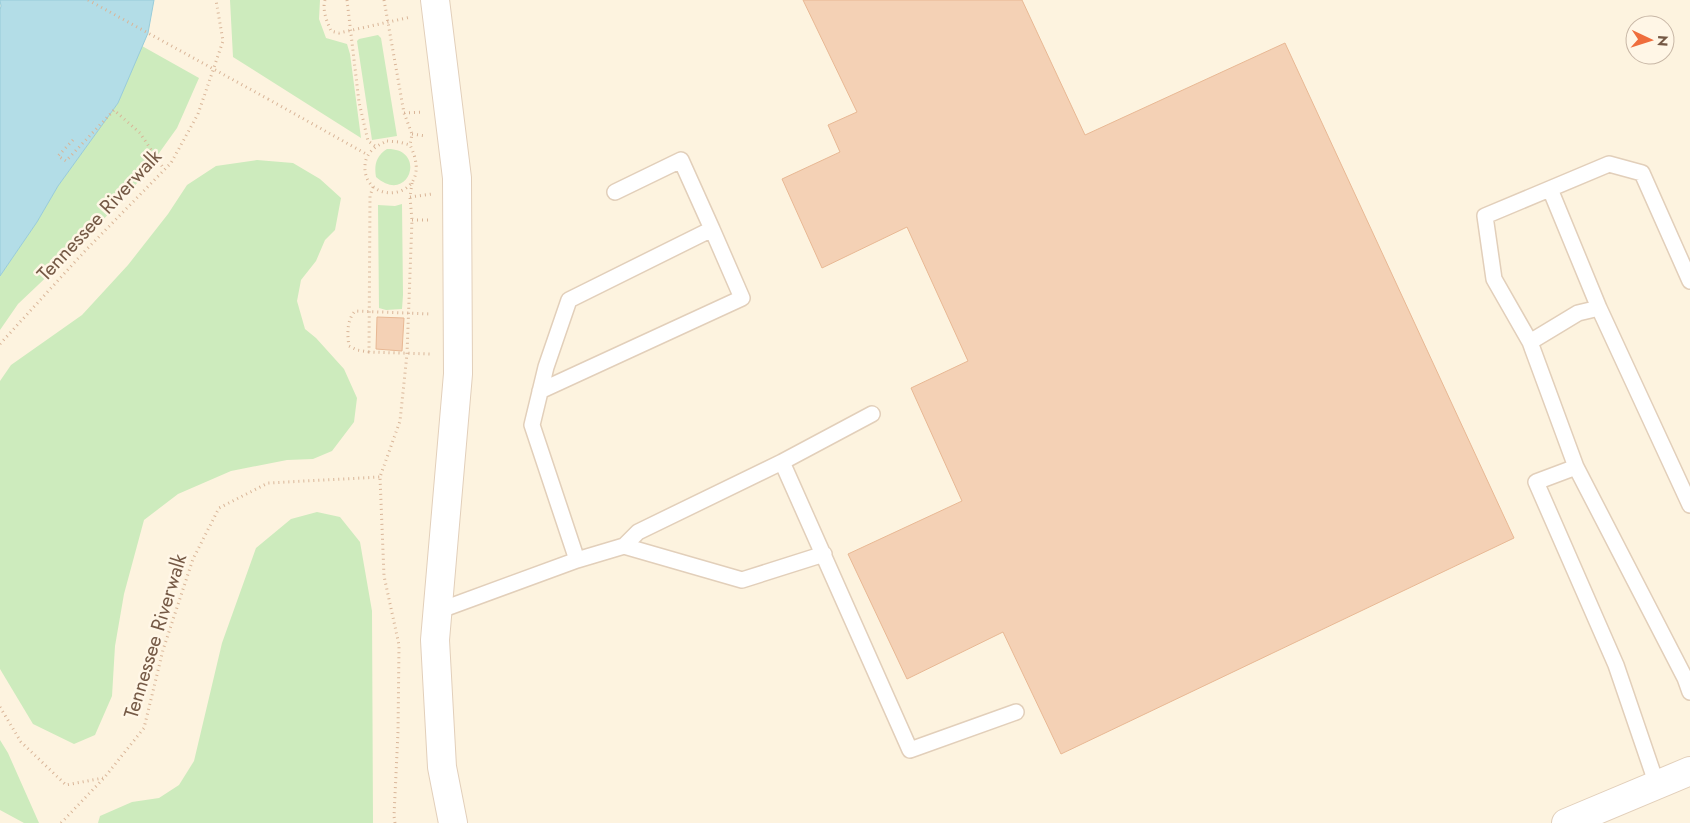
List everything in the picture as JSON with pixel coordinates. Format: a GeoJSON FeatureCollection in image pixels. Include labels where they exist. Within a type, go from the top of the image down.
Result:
{"type":"FeatureCollection","features":[{"type":"Feature","properties":{"kind":"street"},"geometry":{"type":"LineString","coordinates":[[435,0],[457,178],[458,374],[435,640],[442,767],[453,823]]}},
{"type":"Feature","properties":{"kind":"street"},"geometry":{"type":"LineString","coordinates":[[1566,823],[1690,772]]}},
{"type":"Feature","properties":{"kind":"lane"},"geometry":{"type":"LineString","coordinates":[[540,391],[742,298],[681,160],[615,192]]}},
{"type":"Feature","properties":{"kind":"lane"},"geometry":{"type":"LineString","coordinates":[[1690,281],[1642,173],[1609,164],[1485,216],[1494,280],[1530,342],[1576,467],[1686,678],[1690,692]]}},
{"type":"Feature","properties":{"kind":"lane"},"geometry":{"type":"LineString","coordinates":[[1550,189],[1599,308],[1690,505]]}},
{"type":"Feature","properties":{"kind":"lane"},"geometry":{"type":"LineString","coordinates":[[578,560],[532,425],[546,367],[569,300],[712,229]]}},
{"type":"Feature","properties":{"kind":"lane"},"geometry":{"type":"LineString","coordinates":[[1530,342],[1578,313],[1599,308]]}},
{"type":"Feature","properties":{"kind":"lane"},"geometry":{"type":"LineString","coordinates":[[438,611],[578,560],[624,546],[638,532],[782,462],[872,414]]}},
{"type":"Feature","properties":{"kind":"lane"},"geometry":{"type":"LineString","coordinates":[[782,462],[910,750],[1016,712]]}},
{"type":"Feature","properties":{"kind":"lane"},"geometry":{"type":"LineString","coordinates":[[1576,467],[1536,482],[1616,665],[1657,785]]}},
{"type":"Feature","properties":{"kind":"lane"},"geometry":{"type":"LineString","coordinates":[[624,546],[742,580],[824,554]]}},
{"type":"Feature","properties":{"kind":"path"},"geometry":{"type":"LineString","coordinates":[[88,0],[368,155]]}},
{"type":"Feature","properties":{"kind":"path","name":"Tennessee Riverwalk"},"geometry":{"type":"LineString","coordinates":[[0,344],[77,260],[171,163],[198,114],[223,41],[216,0]]}},
{"type":"Feature","properties":{"kind":"path"},"geometry":{"type":"LineString","coordinates":[[326,0],[324,3],[327,22],[331,31],[340,33],[351,32],[388,21]]}},
{"type":"Feature","properties":{"kind":"path"},"geometry":{"type":"LineString","coordinates":[[347,0],[359,102],[368,141],[375,146]]}},
{"type":"Feature","properties":{"kind":"path"},"geometry":{"type":"LineString","coordinates":[[384,0],[404,113],[412,134],[410,145],[417,166],[410,197],[412,220],[407,354],[400,421],[380,477],[384,576],[399,645],[395,823]]}},
{"type":"Feature","properties":{"kind":"path"},"geometry":{"type":"LineString","coordinates":[[73,140],[58,156],[66,161],[114,110],[140,133],[164,169]]}},
{"type":"Feature","properties":{"kind":"path"},"geometry":{"type":"LineString","coordinates":[[410,145],[387,141],[375,146],[368,155],[365,163],[365,172],[373,187],[382,192],[394,194],[404,190],[412,183]]}},
{"type":"Feature","properties":{"kind":"path"},"geometry":{"type":"LineString","coordinates":[[369,352],[370,196],[373,187]]}},
{"type":"Feature","properties":{"kind":"path"},"geometry":{"type":"LineString","coordinates":[[434,314],[355,311],[350,317],[349,346],[357,350],[369,352],[440,354]]}},
{"type":"Feature","properties":{"kind":"path","name":"Tennessee Riverwalk"},"geometry":{"type":"LineString","coordinates":[[61,823],[104,778],[144,728],[163,650],[193,559],[219,508],[268,483],[380,477]]}},
{"type":"Feature","properties":{"kind":"path"},"geometry":{"type":"LineString","coordinates":[[0,707],[21,742],[66,785],[104,778]]}},
{"type":"Feature","properties":{"kind":"green space"},"geometry":{"type":"Polygon","coordinates":[[[230,0],[320,0],[319,19],[326,38],[347,44],[350,54],[361,138],[233,57],[230,0]]]}},
{"type":"Feature","properties":{"kind":"green space"},"geometry":{"type":"Polygon","coordinates":[[[378,35],[381,38],[397,136],[372,140],[357,41],[378,35]]]}},
{"type":"Feature","properties":{"kind":"green space"},"geometry":{"type":"Polygon","coordinates":[[[142,46],[199,78],[177,128],[139,181],[76,249],[18,304],[0,330],[0,276],[37,222],[58,186],[118,103],[142,46]]]}},
{"type":"Feature","properties":{"kind":"green space"},"geometry":{"type":"Polygon","coordinates":[[[387,149],[400,151],[407,157],[410,165],[409,174],[405,181],[397,185],[388,184],[376,177],[377,161],[380,155],[387,149]]]}},
{"type":"Feature","properties":{"kind":"green space"},"geometry":{"type":"Polygon","coordinates":[[[257,160],[293,163],[320,179],[341,198],[335,230],[325,240],[316,261],[301,280],[297,301],[305,329],[316,338],[344,369],[357,398],[354,422],[332,451],[313,459],[287,460],[231,471],[178,494],[144,520],[124,594],[115,646],[112,696],[95,735],[74,744],[33,724],[0,669],[0,381],[11,365],[82,315],[128,265],[168,214],[187,185],[216,166],[257,160]]]}},
{"type":"Feature","properties":{"kind":"green space"},"geometry":{"type":"Polygon","coordinates":[[[402,204],[402,309],[386,310],[379,308],[378,205],[395,206],[402,204]]]}},
{"type":"Feature","properties":{"kind":"green space"},"geometry":{"type":"Polygon","coordinates":[[[317,512],[340,517],[360,542],[372,611],[373,823],[98,823],[100,816],[132,802],[159,798],[179,785],[194,761],[222,643],[256,548],[291,519],[317,512]]]}},
{"type":"Feature","properties":{"kind":"green space"},"geometry":{"type":"Polygon","coordinates":[[[0,740],[8,753],[39,823],[24,823],[0,810],[0,740]]]}},
{"type":"Feature","properties":{"kind":"water"},"geometry":{"type":"Polygon","coordinates":[[[0,0],[154,0],[148,33],[118,103],[58,186],[37,222],[0,276],[1,6],[0,0]]]}},
{"type":"Feature","properties":{"kind":"building"},"geometry":{"type":"Polygon","coordinates":[[[803,0],[1022,0],[1085,135],[1285,43],[1514,538],[1061,754],[1003,632],[907,679],[848,554],[962,501],[911,388],[968,361],[907,227],[822,268],[782,179],[840,152],[828,125],[857,112],[803,0]]]}},
{"type":"Feature","properties":{"kind":"building"},"geometry":{"type":"Polygon","coordinates":[[[377,317],[404,318],[402,351],[376,349],[377,317]]]}}]}
